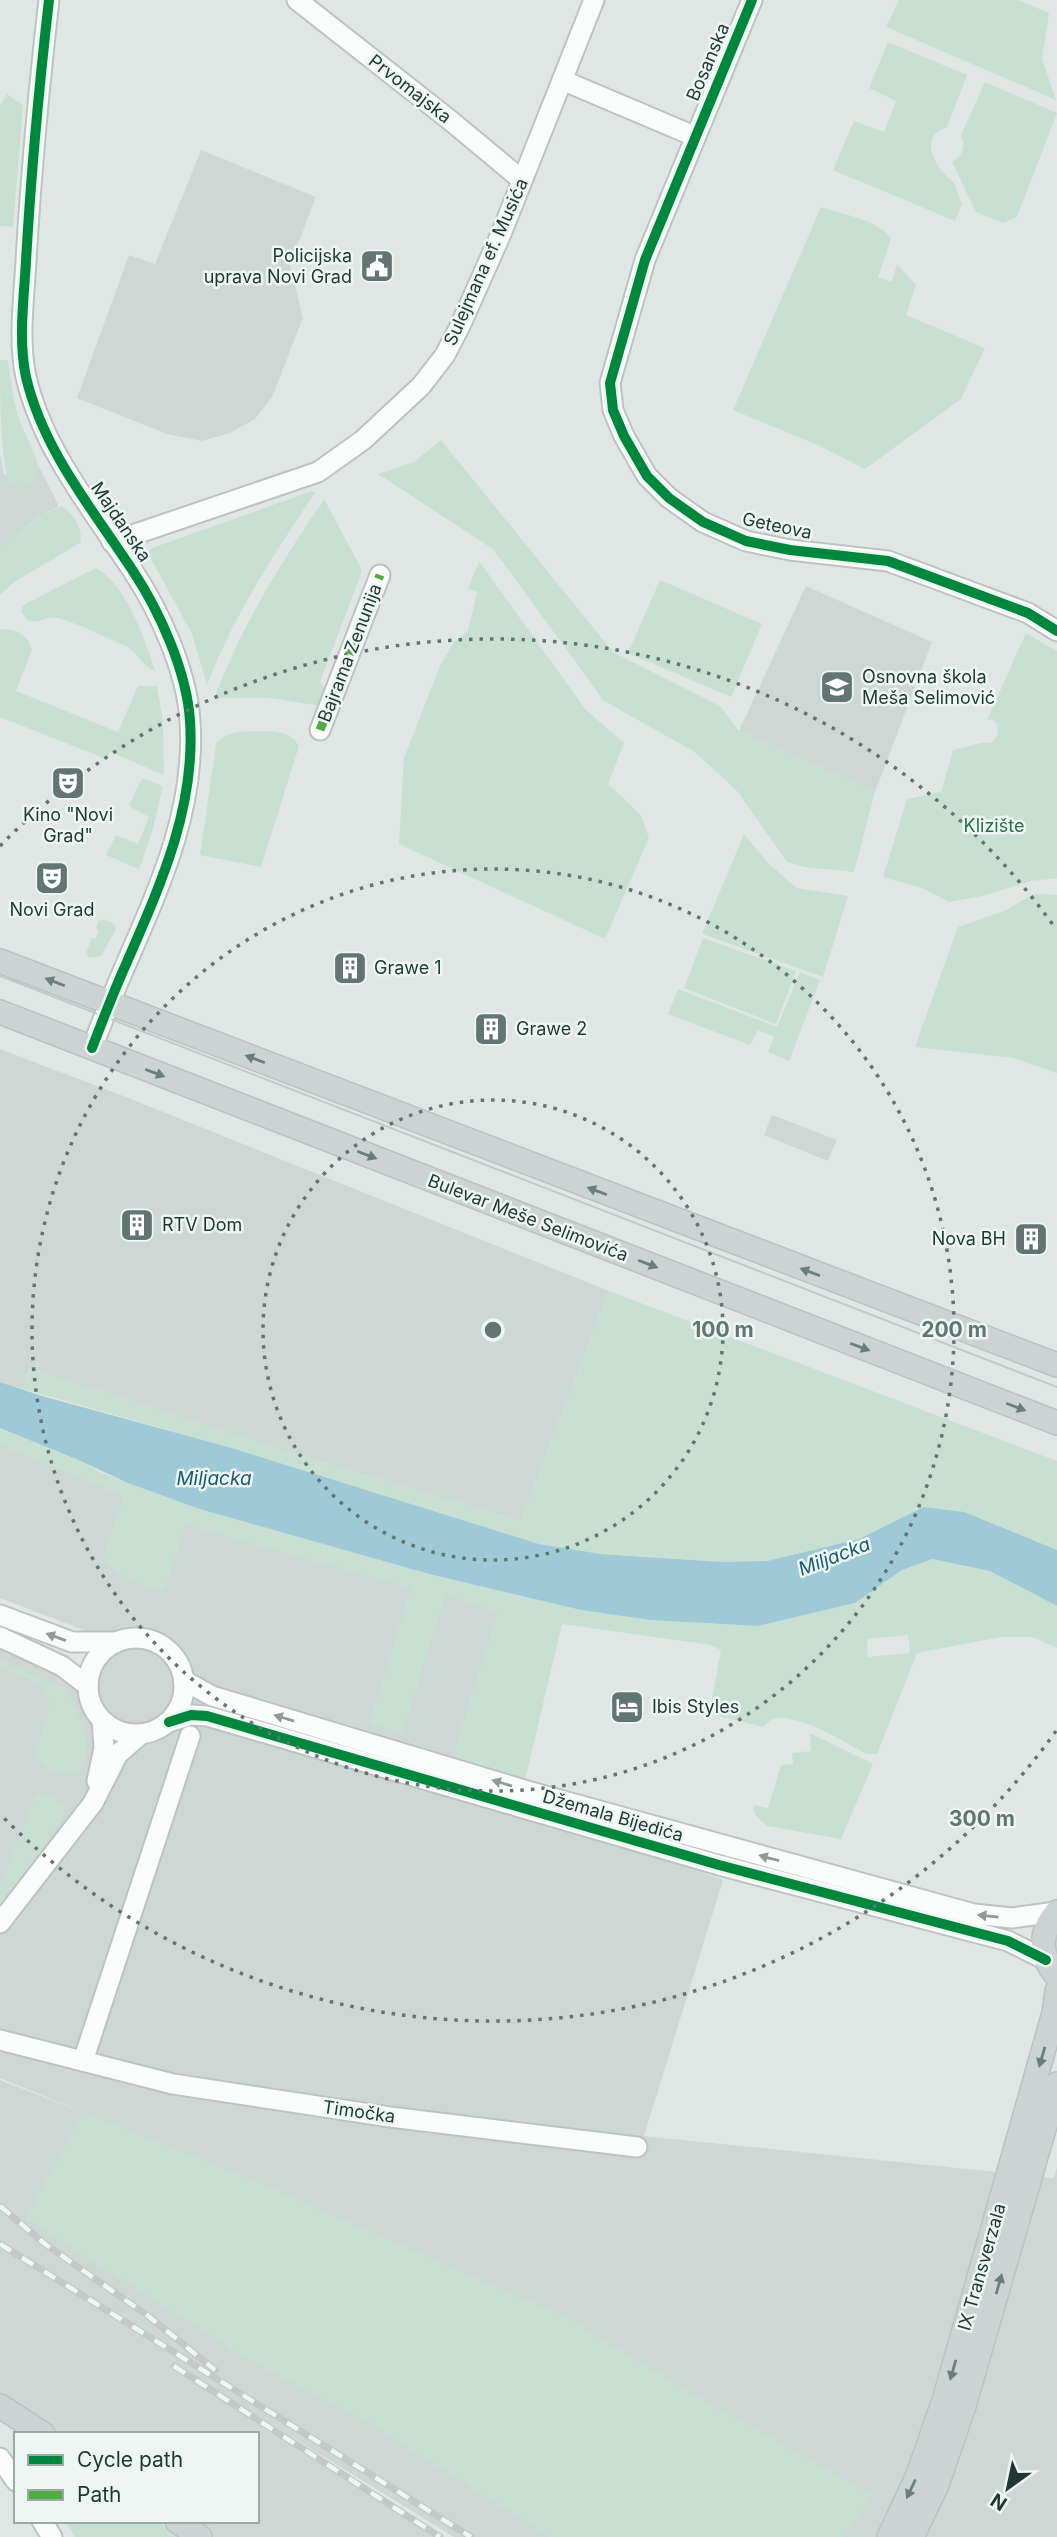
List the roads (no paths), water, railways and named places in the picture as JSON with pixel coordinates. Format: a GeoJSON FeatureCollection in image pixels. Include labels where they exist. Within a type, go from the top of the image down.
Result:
{"type":"FeatureCollection","features":[{"type":"Feature","properties":{"kind":"main road"},"geometry":{"type":"LineString","coordinates":[[0,961],[1057,1365]]}},
{"type":"Feature","properties":{"kind":"main road","name":"Bulevar Meše Selimovića"},"geometry":{"type":"LineString","coordinates":[[0,1012],[1057,1423]]}},
{"type":"Feature","properties":{"kind":"main road"},"geometry":{"type":"LineString","coordinates":[[1051,1968],[1044,1935],[1056,1912]]}},
{"type":"Feature","properties":{"kind":"main road","name":"IX Transverzala"},"geometry":{"type":"LineString","coordinates":[[912,2537],[937,2485],[945,2397],[1054,2013],[1057,1991]]}},
{"type":"Feature","properties":{"kind":"main road","name":"IX Transverzala"},"geometry":{"type":"LineString","coordinates":[[889,2537],[918,2475],[941,2442],[1057,2084]]}},
{"type":"Feature","properties":{"kind":"main road"},"geometry":{"type":"LineString","coordinates":[[0,2406],[40,2432]]}},
{"type":"Feature","properties":{"kind":"main road"},"geometry":{"type":"LineString","coordinates":[[180,2523],[200,2537]]}},
{"type":"Feature","properties":{"kind":"street","name":"Majdanska"},"geometry":{"type":"LineString","coordinates":[[49,0],[36,107],[27,246],[23,346],[26,375],[35,407],[49,439],[71,478],[134,573],[172,648],[184,686],[191,740],[186,792],[175,844],[92,1048]]}},
{"type":"Feature","properties":{"kind":"street","name":"Prvomajska"},"geometry":{"type":"LineString","coordinates":[[298,0],[522,180]]}},
{"type":"Feature","properties":{"kind":"street","name":"Sulejmana ef. Musića"},"geometry":{"type":"LineString","coordinates":[[112,542],[318,472],[363,440],[421,386],[445,355],[460,326],[501,234],[594,0]]}},
{"type":"Feature","properties":{"kind":"street","name":"Bosanska"},"geometry":{"type":"LineString","coordinates":[[694,136],[752,0]]}},
{"type":"Feature","properties":{"kind":"street"},"geometry":{"type":"LineString","coordinates":[[562,80],[694,136]]}},
{"type":"Feature","properties":{"kind":"street","name":"Geteova"},"geometry":{"type":"LineString","coordinates":[[694,136],[645,260],[610,383],[613,410],[624,436],[647,476],[669,498],[703,522],[746,541],[790,550],[888,561],[1028,614],[1057,631]]}},
{"type":"Feature","properties":{"kind":"street","name":"Bajrama Zenunija"},"geometry":{"type":"LineString","coordinates":[[320,730],[380,575]]}},
{"type":"Feature","properties":{"kind":"street"},"geometry":{"type":"LineString","coordinates":[[0,1615],[72,1643],[116,1642],[135,1638],[160,1644],[172,1653],[185,1681],[179,1710],[169,1722]]}},
{"type":"Feature","properties":{"kind":"street"},"geometry":{"type":"LineString","coordinates":[[0,1637],[62,1666],[88,1686]]}},
{"type":"Feature","properties":{"kind":"street"},"geometry":{"type":"LineString","coordinates":[[93,1803],[104,1748],[102,1720],[90,1698],[88,1686],[96,1660],[116,1642]]}},
{"type":"Feature","properties":{"kind":"street","name":"Džemala Bijedića"},"geometry":{"type":"LineString","coordinates":[[185,1681],[212,1696],[531,1792],[974,1914],[1012,1918],[1056,1912]]}},
{"type":"Feature","properties":{"kind":"street","name":"Džemala Bijedića"},"geometry":{"type":"LineString","coordinates":[[141,1734],[191,1715],[207,1716],[719,1866],[1008,1941],[1051,1968]]}},
{"type":"Feature","properties":{"kind":"street"},"geometry":{"type":"LineString","coordinates":[[102,1720],[127,1733],[141,1734]]}},
{"type":"Feature","properties":{"kind":"street"},"geometry":{"type":"LineString","coordinates":[[0,1923],[93,1803],[118,1754],[141,1734]]}},
{"type":"Feature","properties":{"kind":"street"},"geometry":{"type":"LineString","coordinates":[[83,2061],[190,1736]]}},
{"type":"Feature","properties":{"kind":"street","name":"Timočka"},"geometry":{"type":"LineString","coordinates":[[0,2040],[173,2084],[288,2103],[637,2147]]}},
{"type":"Feature","properties":{"kind":"street"},"geometry":{"type":"LineString","coordinates":[[0,2458],[14,2479]]}},
{"type":"Feature","properties":{"kind":"water","name":"Miljacka"},"geometry":{"type":"Polygon","coordinates":[[[0,1382],[232,1448],[539,1544],[601,1554],[722,1562],[767,1561],[859,1539],[924,1507],[964,1512],[1057,1550],[1057,1606],[990,1571],[932,1559],[902,1570],[855,1603],[758,1626],[650,1620],[581,1610],[429,1574],[200,1509],[128,1483],[0,1428],[0,1382]]]}},
{"type":"Feature","properties":{"kind":"tram line"},"geometry":{"type":"LineString","coordinates":[[0,976],[1057,1387]]}},
{"type":"Feature","properties":{"kind":"railway"},"geometry":{"type":"LineString","coordinates":[[0,2206],[45,2244],[147,2315],[215,2370]]}},
{"type":"Feature","properties":{"kind":"railway"},"geometry":{"type":"LineString","coordinates":[[0,2244],[471,2537]]}},
{"type":"Feature","properties":{"kind":"railway"},"geometry":{"type":"LineString","coordinates":[[174,2366],[440,2537]]}},
{"type":"Feature","properties":{"kind":"place","name":"Policijska uprava Novi Grad"},"geometry":{"type":"Point","coordinates":[377,266]}},
{"type":"Feature","properties":{"kind":"place","name":"Osnovna škola Meša Selimović"},"geometry":{"type":"Point","coordinates":[837,687]}},
{"type":"Feature","properties":{"kind":"place","name":"Kino \"Novi Grad\""},"geometry":{"type":"Point","coordinates":[68,783]}},
{"type":"Feature","properties":{"kind":"place","name":"Novi Grad"},"geometry":{"type":"Point","coordinates":[52,878]}},
{"type":"Feature","properties":{"kind":"place","name":"Grawe 1"},"geometry":{"type":"Point","coordinates":[350,968]}},
{"type":"Feature","properties":{"kind":"place","name":"Grawe 2"},"geometry":{"type":"Point","coordinates":[491,1029]}},
{"type":"Feature","properties":{"kind":"place","name":"RTV Dom"},"geometry":{"type":"Point","coordinates":[137,1225]}},
{"type":"Feature","properties":{"kind":"place","name":"Nova BH"},"geometry":{"type":"Point","coordinates":[1031,1239]}},
{"type":"Feature","properties":{"kind":"place","name":"Ibis Styles"},"geometry":{"type":"Point","coordinates":[627,1707]}},
{"type":"Feature","properties":{"kind":"park label","name":"Klizište"},"geometry":{"type":"Point","coordinates":[994,826]}}]}
